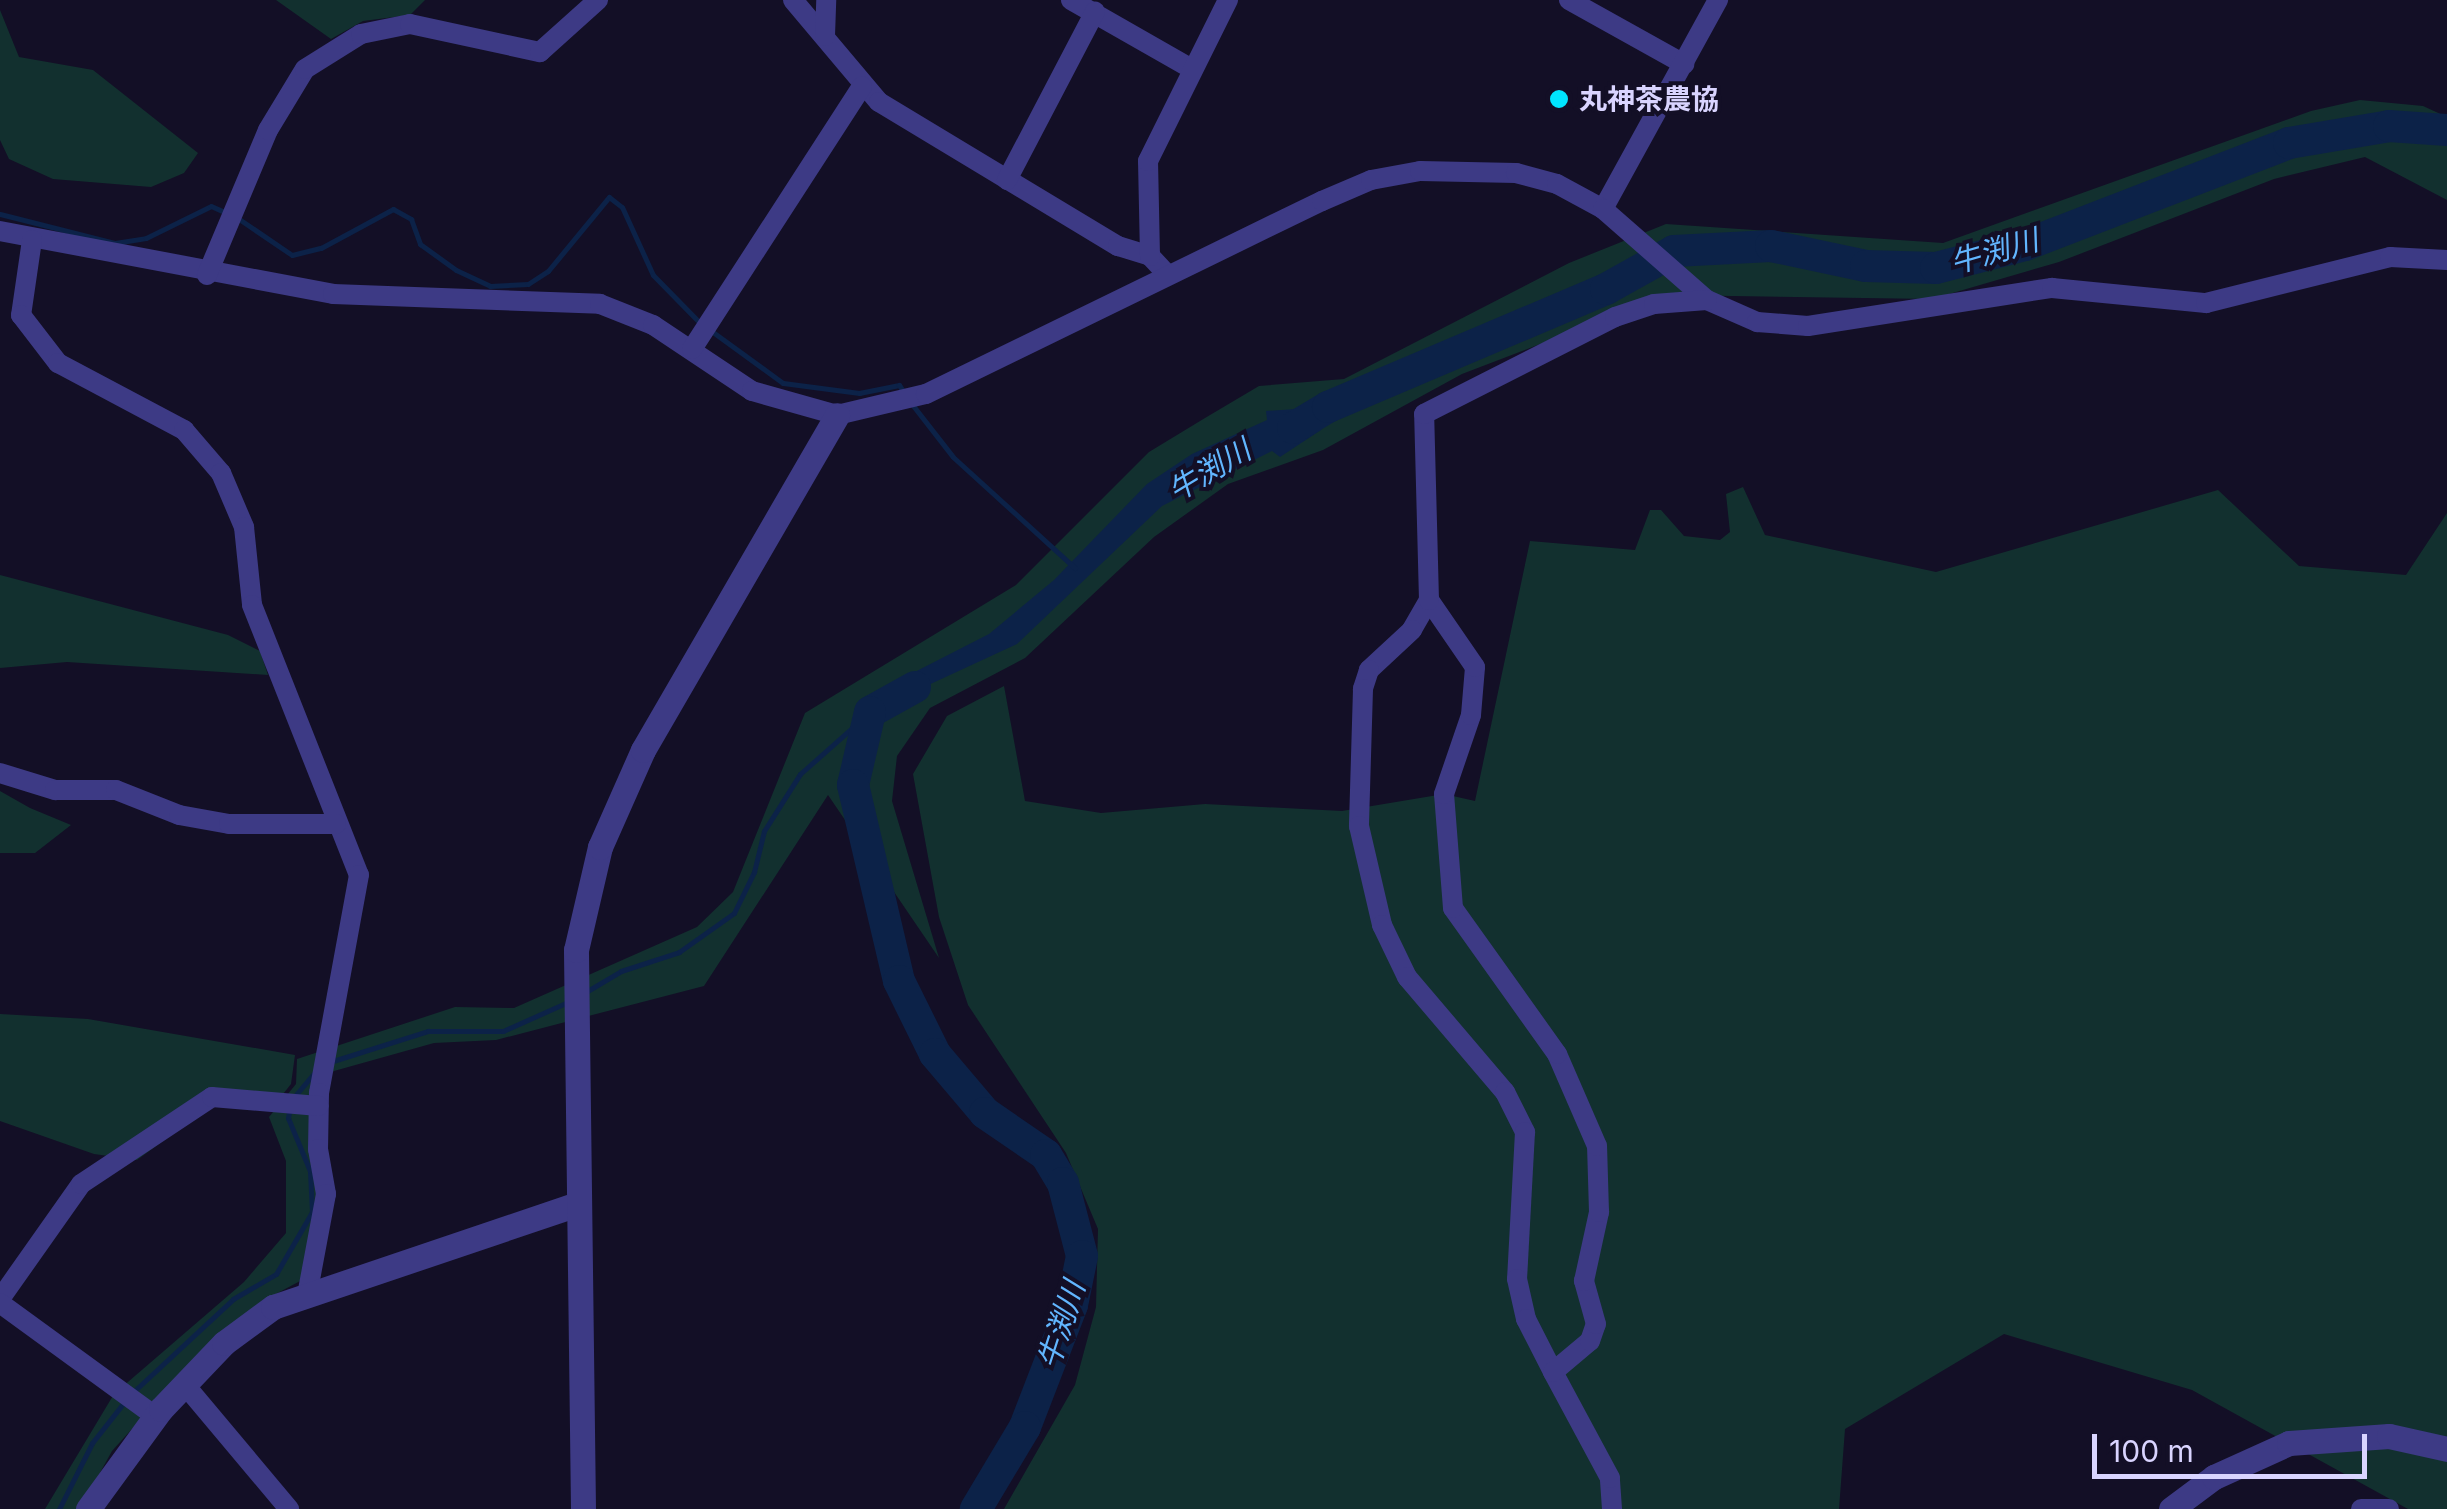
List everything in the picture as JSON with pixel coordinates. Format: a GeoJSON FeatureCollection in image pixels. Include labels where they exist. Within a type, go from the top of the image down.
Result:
{"type":"FeatureCollection","features":[{"type":"Feature","properties":{"kind":"street"},"geometry":{"type":"LineString","coordinates":[[207,275],[268,130],[304,69],[361,34],[410,24],[540,52],[598,0]]}},
{"type":"Feature","properties":{"kind":"street"},"geometry":{"type":"LineString","coordinates":[[793,0],[862,86],[1118,246],[1150,256],[1168,275]]}},
{"type":"Feature","properties":{"kind":"street"},"geometry":{"type":"LineString","coordinates":[[824,36],[826,0]]}},
{"type":"Feature","properties":{"kind":"street"},"geometry":{"type":"LineString","coordinates":[[1071,0],[1192,69]]}},
{"type":"Feature","properties":{"kind":"street"},"geometry":{"type":"LineString","coordinates":[[1150,256],[1148,160],[1228,0]]}},
{"type":"Feature","properties":{"kind":"street"},"geometry":{"type":"LineString","coordinates":[[1569,0],[1684,64]]}},
{"type":"Feature","properties":{"kind":"street"},"geometry":{"type":"LineString","coordinates":[[1603,209],[1718,0]]}},
{"type":"Feature","properties":{"kind":"street"},"geometry":{"type":"LineString","coordinates":[[1008,180],[1094,12]]}},
{"type":"Feature","properties":{"kind":"street"},"geometry":{"type":"LineString","coordinates":[[692,349],[862,86]]}},
{"type":"Feature","properties":{"kind":"street"},"geometry":{"type":"LineString","coordinates":[[0,231],[207,275],[333,294],[600,304],[626,311],[692,349],[752,391],[838,415],[926,394],[1371,180],[1420,171],[1516,173],[1557,184],[1603,209],[1707,300],[1757,322],[1808,326],[2052,288],[2206,303],[2390,257],[2447,260]]}},
{"type":"Feature","properties":{"kind":"street"},"geometry":{"type":"LineString","coordinates":[[32,240],[21,315],[58,363],[184,430],[222,473],[244,527],[252,605],[359,875],[319,1106],[326,1194],[308,1290]]}},
{"type":"Feature","properties":{"kind":"street"},"geometry":{"type":"LineString","coordinates":[[1612,1509],[1610,1478],[1526,1319],[1517,1280],[1524,1132],[1506,1092],[1408,977],[1382,924],[1359,826],[1356,784],[1369,670],[1412,630],[1429,600],[1432,552],[1423,502],[1424,414],[1615,317],[1654,304],[1707,300]]}},
{"type":"Feature","properties":{"kind":"street"},"geometry":{"type":"LineString","coordinates":[[582,1509],[576,950],[600,847],[644,750],[838,415]]}},
{"type":"Feature","properties":{"kind":"street"},"geometry":{"type":"LineString","coordinates":[[1429,600],[1475,666],[1471,715],[1444,794],[1453,908],[1557,1054],[1591,1123],[1602,1168],[1584,1282],[1596,1324],[1590,1341],[1553,1372]]}},
{"type":"Feature","properties":{"kind":"street"},"geometry":{"type":"LineString","coordinates":[[0,773],[55,790],[116,790],[179,815],[228,824],[336,824]]}},
{"type":"Feature","properties":{"kind":"street"},"geometry":{"type":"LineString","coordinates":[[155,1416],[118,1384],[0,1301],[81,1184],[212,1097],[319,1106]]}},
{"type":"Feature","properties":{"kind":"street"},"geometry":{"type":"LineString","coordinates":[[88,1509],[155,1416],[248,1324],[308,1290],[577,1204]]}},
{"type":"Feature","properties":{"kind":"street"},"geometry":{"type":"LineString","coordinates":[[185,1385],[289,1509]]}},
{"type":"Feature","properties":{"kind":"street"},"geometry":{"type":"LineString","coordinates":[[2171,1509],[2214,1477],[2289,1444],[2390,1436],[2447,1449]]}},
{"type":"Feature","properties":{"kind":"street"},"geometry":{"type":"LineString","coordinates":[[2361,1509],[2390,1509]]}},
{"type":"Feature","properties":{"kind":"green space"},"geometry":{"type":"Polygon","coordinates":[[[276,0],[425,0],[410,15],[363,21],[331,39],[276,0]]]}},
{"type":"Feature","properties":{"kind":"green space"},"geometry":{"type":"Polygon","coordinates":[[[0,10],[19,57],[93,70],[198,153],[184,173],[151,187],[53,179],[9,159],[0,140],[0,10]]]}},
{"type":"Feature","properties":{"kind":"green space"},"geometry":{"type":"Polygon","coordinates":[[[2360,100],[2423,106],[2447,117],[2447,200],[2365,157],[2274,179],[2059,262],[1932,299],[1668,295],[1462,374],[1323,450],[1228,484],[1154,537],[1025,658],[930,708],[897,756],[892,801],[939,958],[828,795],[704,986],[496,1040],[434,1043],[334,1071],[315,1087],[321,1198],[302,1280],[272,1296],[187,1368],[112,1451],[80,1509],[45,1509],[114,1394],[244,1282],[286,1233],[286,1161],[269,1117],[296,1084],[297,1059],[455,1007],[514,1008],[697,927],[733,892],[805,713],[1016,585],[1149,452],[1259,386],[1344,379],[1569,263],[1666,224],[1943,243],[2311,111],[2360,100]]]}},
{"type":"Feature","properties":{"kind":"green space"},"geometry":{"type":"Polygon","coordinates":[[[1743,487],[1765,535],[1936,572],[2218,490],[2299,566],[2406,575],[2447,513],[2447,1509],[2408,1509],[2192,1390],[2004,1334],[1845,1429],[1839,1509],[1004,1509],[1075,1385],[1096,1307],[1098,1229],[1066,1153],[968,1005],[939,917],[913,774],[947,716],[1004,686],[1025,801],[1101,813],[1205,804],[1342,811],[1444,794],[1475,801],[1530,541],[1635,550],[1650,510],[1661,510],[1684,536],[1720,540],[1730,532],[1726,494],[1743,487]]]}},
{"type":"Feature","properties":{"kind":"green space"},"geometry":{"type":"Polygon","coordinates":[[[0,575],[228,635],[260,651],[268,675],[67,662],[0,668],[0,575]]]}},
{"type":"Feature","properties":{"kind":"green space"},"geometry":{"type":"Polygon","coordinates":[[[0,791],[71,825],[35,853],[0,853],[0,791]]]}},
{"type":"Feature","properties":{"kind":"green space"},"geometry":{"type":"Polygon","coordinates":[[[0,1014],[88,1019],[295,1055],[291,1084],[272,1108],[215,1103],[137,1160],[94,1154],[0,1121],[0,1014]]]}},
{"type":"Feature","properties":{"kind":"water"},"geometry":{"type":"Polygon","coordinates":[[[1328,407],[1321,430],[1280,457],[1272,451],[1162,506],[1017,644],[870,712],[903,678],[989,634],[1054,580],[1147,484],[1192,454],[1267,420],[1266,411],[1328,407]]]}},
{"type":"Feature","properties":{"kind":"waterway","name":"牛渕川"},"geometry":{"type":"LineString","coordinates":[[1293,428],[1328,407],[1606,289],[1674,251],[1771,246],[1866,266],[1936,268],[2025,245],[2289,143],[2389,126],[2447,130]]}},
{"type":"Feature","properties":{"kind":"waterway"},"geometry":{"type":"LineString","coordinates":[[239,219],[292,255],[321,248],[393,209],[411,219],[420,244],[456,270],[490,286],[528,284],[548,271],[609,197],[622,207],[653,275],[701,324]]}},
{"type":"Feature","properties":{"kind":"waterway"},"geometry":{"type":"LineString","coordinates":[[0,214],[115,243],[146,238],[211,206],[229,214]]}},
{"type":"Feature","properties":{"kind":"waterway"},"geometry":{"type":"LineString","coordinates":[[710,330],[783,383],[859,393],[899,385],[905,394]]}},
{"type":"Feature","properties":{"kind":"waterway"},"geometry":{"type":"LineString","coordinates":[[911,403],[953,457],[1075,568]]}},
{"type":"Feature","properties":{"kind":"waterway","name":"牛渕川"},"geometry":{"type":"LineString","coordinates":[[915,687],[870,712],[853,785],[899,981],[935,1054],[985,1113],[1046,1155],[1063,1183],[1082,1256],[1072,1305],[1025,1427],[976,1509]]}},
{"type":"Feature","properties":{"kind":"waterway"},"geometry":{"type":"LineString","coordinates":[[584,993],[621,971],[679,952],[734,913],[754,872],[764,831],[800,774],[870,712]]}},
{"type":"Feature","properties":{"kind":"waterway"},"geometry":{"type":"LineString","coordinates":[[333,1061],[428,1031],[503,1031],[570,1001]]}},
{"type":"Feature","properties":{"kind":"waterway"},"geometry":{"type":"LineString","coordinates":[[294,1097],[318,1068]]}},
{"type":"Feature","properties":{"kind":"waterway"},"geometry":{"type":"LineString","coordinates":[[132,1393],[233,1299],[276,1274],[312,1212],[310,1171],[288,1118],[290,1107]]}},
{"type":"Feature","properties":{"kind":"waterway"},"geometry":{"type":"LineString","coordinates":[[59,1509],[92,1443],[125,1401]]}},
{"type":"Feature","properties":{"kind":"place","name":"丸神茶農協"},"geometry":{"type":"Point","coordinates":[1559,99]}}]}
